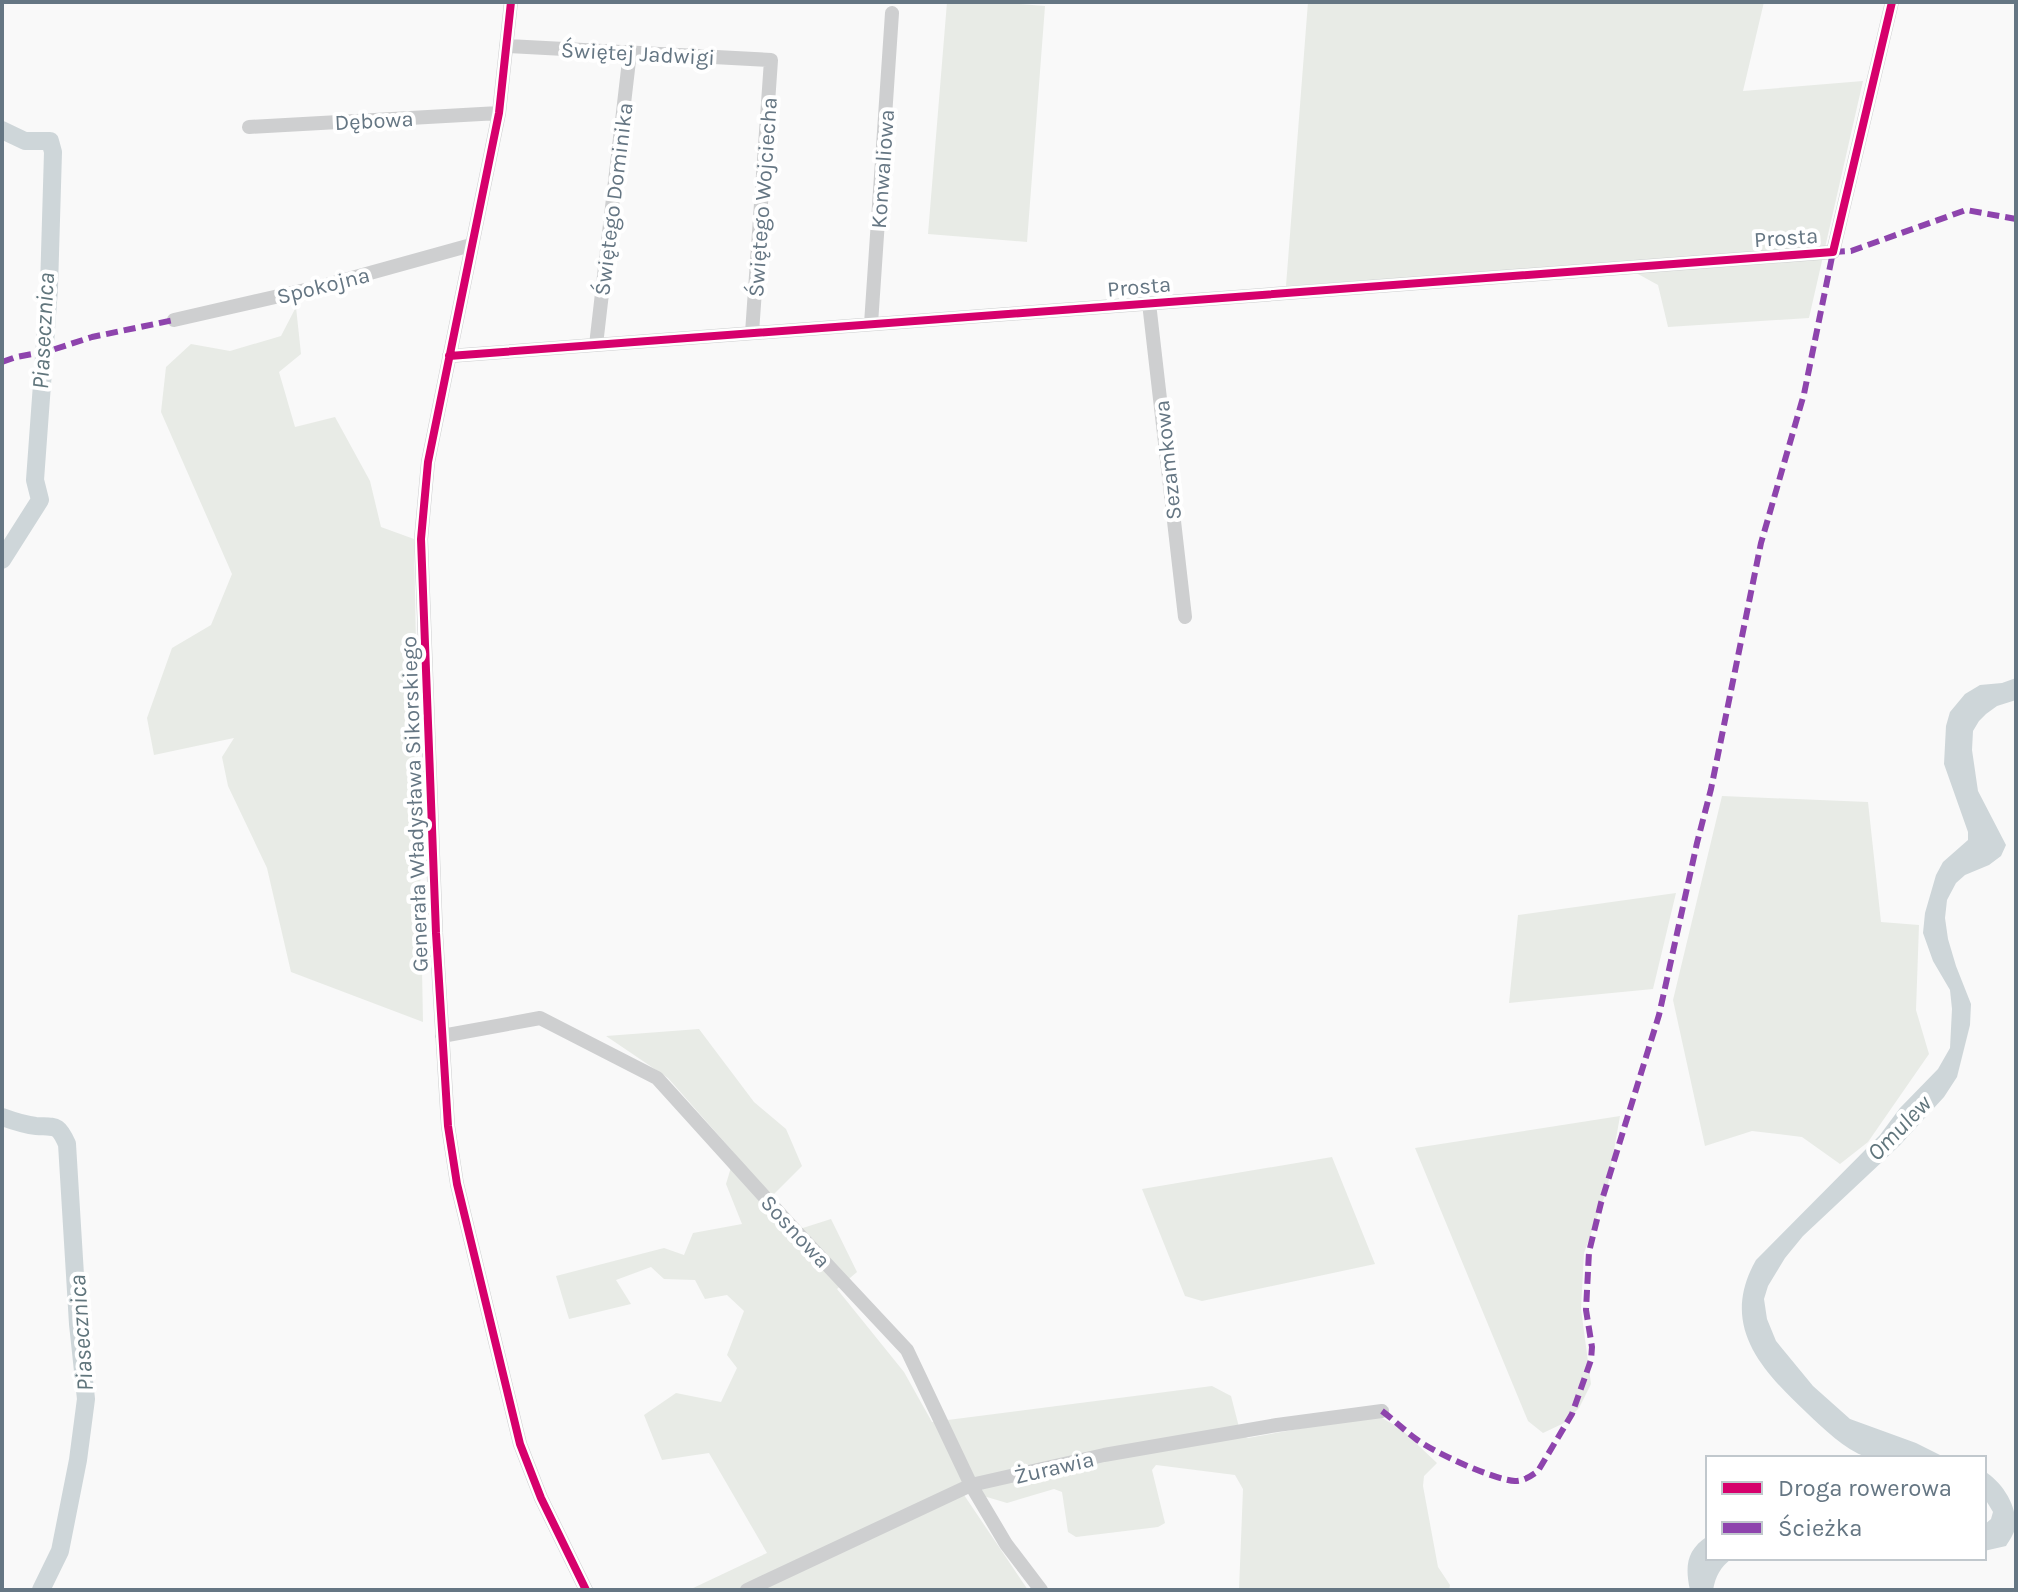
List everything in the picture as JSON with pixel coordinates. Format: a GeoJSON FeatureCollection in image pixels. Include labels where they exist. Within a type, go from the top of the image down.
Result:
{"type":"FeatureCollection","features":[{"type":"Feature","properties":{"kind":"street","name":"Generała Władysława Sikorskiego"},"geometry":{"type":"LineString","coordinates":[[511,2],[499,113],[428,462],[421,539],[436,933],[448,1126],[457,1184],[520,1444],[541,1498],[586,1590]]}},
{"type":"Feature","properties":{"kind":"street","name":"Prosta"},"geometry":{"type":"LineString","coordinates":[[449,356],[1833,252],[1892,2]]}},
{"type":"Feature","properties":{"kind":"street","name":"Konwaliowa"},"geometry":{"type":"LineString","coordinates":[[871,324],[892,13]]}},
{"type":"Feature","properties":{"kind":"street","name":"Świętej Jadwigi"},"geometry":{"type":"LineString","coordinates":[[506,46],[771,60]]}},
{"type":"Feature","properties":{"kind":"street","name":"Świętego Dominika"},"geometry":{"type":"LineString","coordinates":[[596,345],[630,52]]}},
{"type":"Feature","properties":{"kind":"street","name":"Świętego Wojciecha"},"geometry":{"type":"LineString","coordinates":[[752,333],[771,60]]}},
{"type":"Feature","properties":{"kind":"street","name":"Dębowa"},"geometry":{"type":"LineString","coordinates":[[249,127],[499,113]]}},
{"type":"Feature","properties":{"kind":"street","name":"Spokojna"},"geometry":{"type":"LineString","coordinates":[[174,320],[323,286],[471,245]]}},
{"type":"Feature","properties":{"kind":"street","name":"Sezamkowa"},"geometry":{"type":"LineString","coordinates":[[1149,303],[1185,617]]}},
{"type":"Feature","properties":{"kind":"street","name":"Sosnowa"},"geometry":{"type":"LineString","coordinates":[[442,1036],[540,1018],[657,1078],[907,1350],[971,1485],[1006,1544],[1041,1590]]}},
{"type":"Feature","properties":{"kind":"street","name":"Żurawia"},"geometry":{"type":"LineString","coordinates":[[747,1590],[971,1485],[1104,1455],[1277,1425],[1382,1411]]}},
{"type":"Feature","properties":{"kind":"shaded area"},"geometry":{"type":"Polygon","coordinates":[[[947,2],[1045,6],[1027,242],[928,234],[947,2]]]}},
{"type":"Feature","properties":{"kind":"shaded area"},"geometry":{"type":"Polygon","coordinates":[[[1308,2],[1764,2],[1743,91],[1863,81],[1809,318],[1668,327],[1658,285],[1618,263],[1286,286],[1308,2]]]}},
{"type":"Feature","properties":{"kind":"shaded area"},"geometry":{"type":"Polygon","coordinates":[[[296,307],[301,354],[279,372],[295,427],[335,417],[370,481],[381,527],[414,539],[423,1022],[291,972],[267,868],[228,786],[222,757],[234,738],[154,755],[147,718],[172,648],[211,625],[232,574],[161,412],[166,367],[191,344],[230,351],[281,336],[296,307]]]}},
{"type":"Feature","properties":{"kind":"shaded area"},"geometry":{"type":"Polygon","coordinates":[[[1722,796],[1868,802],[1881,922],[1919,925],[1916,1010],[1929,1054],[1868,1142],[1840,1164],[1802,1137],[1752,1131],[1705,1146],[1673,1000],[1722,796]]]}},
{"type":"Feature","properties":{"kind":"shaded area"},"geometry":{"type":"Polygon","coordinates":[[[1676,893],[1653,989],[1509,1003],[1518,915],[1676,893]]]}},
{"type":"Feature","properties":{"kind":"shaded area"},"geometry":{"type":"Polygon","coordinates":[[[699,1029],[754,1102],[786,1129],[802,1166],[761,1207],[784,1234],[831,1219],[857,1272],[837,1289],[904,1372],[932,1422],[1212,1386],[1231,1396],[1241,1435],[1248,1438],[1377,1415],[1401,1429],[1437,1463],[1424,1476],[1423,1486],[1438,1567],[1450,1585],[1449,1590],[1239,1590],[1243,1489],[1235,1475],[1156,1465],[1152,1470],[1165,1523],[1158,1527],[1076,1537],[1068,1532],[1062,1492],[1054,1489],[1007,1503],[960,1489],[1028,1590],[689,1590],[767,1553],[709,1453],[662,1460],[644,1415],[676,1393],[721,1402],[737,1368],[727,1355],[744,1311],[727,1295],[705,1299],[695,1280],[664,1279],[651,1267],[616,1280],[631,1304],[569,1319],[556,1276],[664,1248],[684,1255],[693,1233],[742,1224],[726,1184],[735,1154],[668,1078],[606,1036],[699,1029]]]}},
{"type":"Feature","properties":{"kind":"shaded area"},"geometry":{"type":"Polygon","coordinates":[[[1620,1116],[1607,1190],[1584,1253],[1581,1309],[1591,1384],[1579,1408],[1564,1423],[1543,1433],[1528,1421],[1415,1148],[1620,1116]]]}},
{"type":"Feature","properties":{"kind":"shaded area"},"geometry":{"type":"Polygon","coordinates":[[[1332,1157],[1375,1264],[1202,1301],[1185,1296],[1142,1189],[1332,1157]]]}},
{"type":"Feature","properties":{"kind":"water","name":"Omulew"},"geometry":{"type":"Polygon","coordinates":[[[2016,678],[2016,700],[1997,706],[1979,721],[1973,731],[1972,750],[1978,791],[2006,845],[2001,856],[1956,883],[1947,900],[1945,918],[1948,939],[1971,1004],[1970,1025],[1957,1077],[1944,1097],[1900,1145],[1803,1236],[1785,1258],[1764,1299],[1767,1319],[1776,1341],[1813,1386],[1850,1419],[1942,1456],[1864,1456],[1827,1432],[1774,1380],[1750,1345],[1742,1305],[1746,1283],[1756,1260],[1880,1135],[1900,1108],[1938,1069],[1950,1048],[1950,990],[1933,961],[1923,933],[1925,913],[1936,875],[1943,862],[1968,840],[1968,832],[1944,764],[1946,726],[1950,712],[1965,694],[1980,685],[2016,678]]]}},
{"type":"Feature","properties":{"kind":"water"},"geometry":{"type":"Polygon","coordinates":[[[1986,1473],[2007,1495],[2015,1520],[2006,1546],[1986,1551],[1986,1523],[1993,1512],[1986,1500],[1986,1473]]]}},
{"type":"Feature","properties":{"kind":"water"},"geometry":{"type":"Polygon","coordinates":[[[1706,1537],[1706,1560],[1730,1560],[1719,1572],[1713,1590],[1690,1590],[1689,1560],[1706,1537]]]}},
{"type":"Feature","properties":{"kind":"waterway","name":"Piasecznica"},"geometry":{"type":"LineString","coordinates":[[2,130],[25,141],[50,141],[53,152],[49,288],[35,480],[40,500],[2,560]]}},
{"type":"Feature","properties":{"kind":"waterway","name":"Piasecznica"},"geometry":{"type":"LineString","coordinates":[[2,1117],[27,1125],[56,1128],[67,1144],[78,1324],[86,1399],[60,1551],[41,1590]]}},
{"type":"Feature","properties":{"kind":"marked path"},"geometry":{"type":"LineString","coordinates":[[1382,1411],[1436,1451],[1479,1471],[1515,1481],[1538,1471],[1572,1414],[1591,1360],[1586,1310],[1589,1252],[1659,1015],[1711,789],[1761,543],[1804,394],[1833,252],[1851,251],[1966,210],[2016,219]]}},
{"type":"Feature","properties":{"kind":"marked path"},"geometry":{"type":"LineString","coordinates":[[2,362],[92,337],[174,320]]}},
{"type":"Feature","properties":{"kind":"cycle path"},"geometry":{"type":"LineString","coordinates":[[511,2],[499,113],[428,462],[421,539],[436,933],[448,1126],[457,1184],[520,1444],[541,1498],[586,1590]]}},
{"type":"Feature","properties":{"kind":"cycle path"},"geometry":{"type":"LineString","coordinates":[[449,356],[1833,252],[1892,2]]}}]}
